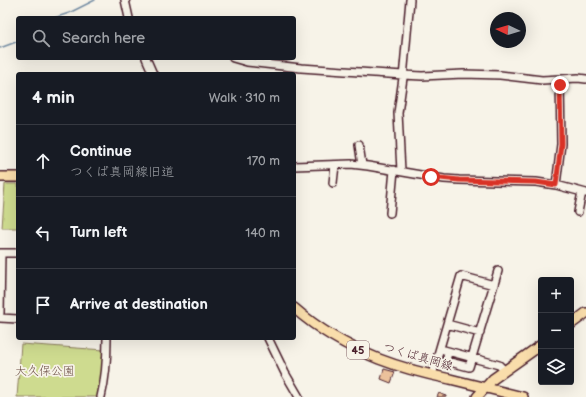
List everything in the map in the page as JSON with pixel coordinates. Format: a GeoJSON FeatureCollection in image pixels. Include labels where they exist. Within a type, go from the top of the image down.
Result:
{"type":"FeatureCollection","features":[{"type":"Feature","properties":{"kind":"main road"},"geometry":{"type":"LineString","coordinates":[[0,177],[16,177]]}},
{"type":"Feature","properties":{"kind":"main road","name":"つくば真岡線"},"geometry":{"type":"LineString","coordinates":[[296,310],[330,334],[379,359],[398,366],[432,375],[523,397]]}},
{"type":"Feature","properties":{"kind":"main road"},"geometry":{"type":"LineString","coordinates":[[574,322],[586,313]]}},
{"type":"Feature","properties":{"kind":"main road"},"geometry":{"type":"LineString","coordinates":[[476,397],[504,370],[538,347]]}},
{"type":"Feature","properties":{"kind":"street"},"geometry":{"type":"LineString","coordinates":[[125,0],[129,16]]}},
{"type":"Feature","properties":{"kind":"street"},"geometry":{"type":"LineString","coordinates":[[390,213],[398,170],[398,113],[410,0]]}},
{"type":"Feature","properties":{"kind":"street"},"geometry":{"type":"LineString","coordinates":[[147,60],[152,72]]}},
{"type":"Feature","properties":{"kind":"street"},"geometry":{"type":"LineString","coordinates":[[240,60],[301,68],[403,75],[422,76],[463,74],[500,75],[542,80],[586,79]]}},
{"type":"Feature","properties":{"kind":"street"},"geometry":{"type":"LineString","coordinates":[[556,185],[561,144],[560,80]]}},
{"type":"Feature","properties":{"kind":"street"},"geometry":{"type":"LineString","coordinates":[[359,145],[362,165]]}},
{"type":"Feature","properties":{"kind":"street"},"geometry":{"type":"LineString","coordinates":[[333,183],[335,164]]}},
{"type":"Feature","properties":{"kind":"street"},"geometry":{"type":"LineString","coordinates":[[296,166],[335,164],[362,165],[444,179],[536,182],[556,185],[584,192],[578,212]]}},
{"type":"Feature","properties":{"kind":"street"},"geometry":{"type":"LineString","coordinates":[[0,313],[1,253],[16,253]]}},
{"type":"Feature","properties":{"kind":"street"},"geometry":{"type":"LineString","coordinates":[[472,358],[498,271]]}},
{"type":"Feature","properties":{"kind":"street"},"geometry":{"type":"LineString","coordinates":[[432,375],[461,276],[494,285]]}},
{"type":"Feature","properties":{"kind":"street"},"geometry":{"type":"LineString","coordinates":[[0,318],[16,319]]}},
{"type":"Feature","properties":{"kind":"street"},"geometry":{"type":"LineString","coordinates":[[447,324],[480,333]]}},
{"type":"Feature","properties":{"kind":"street"},"geometry":{"type":"LineString","coordinates":[[101,397],[106,369],[107,340]]}},
{"type":"Feature","properties":{"kind":"street"},"geometry":{"type":"LineString","coordinates":[[269,340],[285,373],[299,397]]}},
{"type":"Feature","properties":{"kind":"street"},"geometry":{"type":"LineString","coordinates":[[440,349],[499,365],[504,370]]}},
{"type":"Feature","properties":{"kind":"green space"},"geometry":{"type":"Polygon","coordinates":[[[5,184],[16,184],[16,228],[2,228],[5,184]]]}},
{"type":"Feature","properties":{"kind":"green space","name":"大久保公園"},"geometry":{"type":"Polygon","coordinates":[[[21,344],[104,350],[101,388],[97,397],[17,397],[21,344]]]}},
{"type":"Feature","properties":{"kind":"building"},"geometry":{"type":"Polygon","coordinates":[[[384,369],[395,372],[391,383],[381,379],[384,369]]]}},
{"type":"Feature","properties":{"kind":"building"},"geometry":{"type":"Polygon","coordinates":[[[439,393],[446,396],[446,397],[437,397],[439,393]]]}},
{"type":"Feature","properties":{"kind":"waterway"},"geometry":{"type":"LineString","coordinates":[[60,16],[95,0]]}},
{"type":"Feature","properties":{"kind":"waterway"},"geometry":{"type":"LineString","coordinates":[[0,48],[16,42]]}},
{"type":"Feature","properties":{"kind":"route"},"geometry":{"type":"LineString","coordinates":[[431,177],[459,180],[536,182],[556,185],[561,144],[560,85]]}}]}
